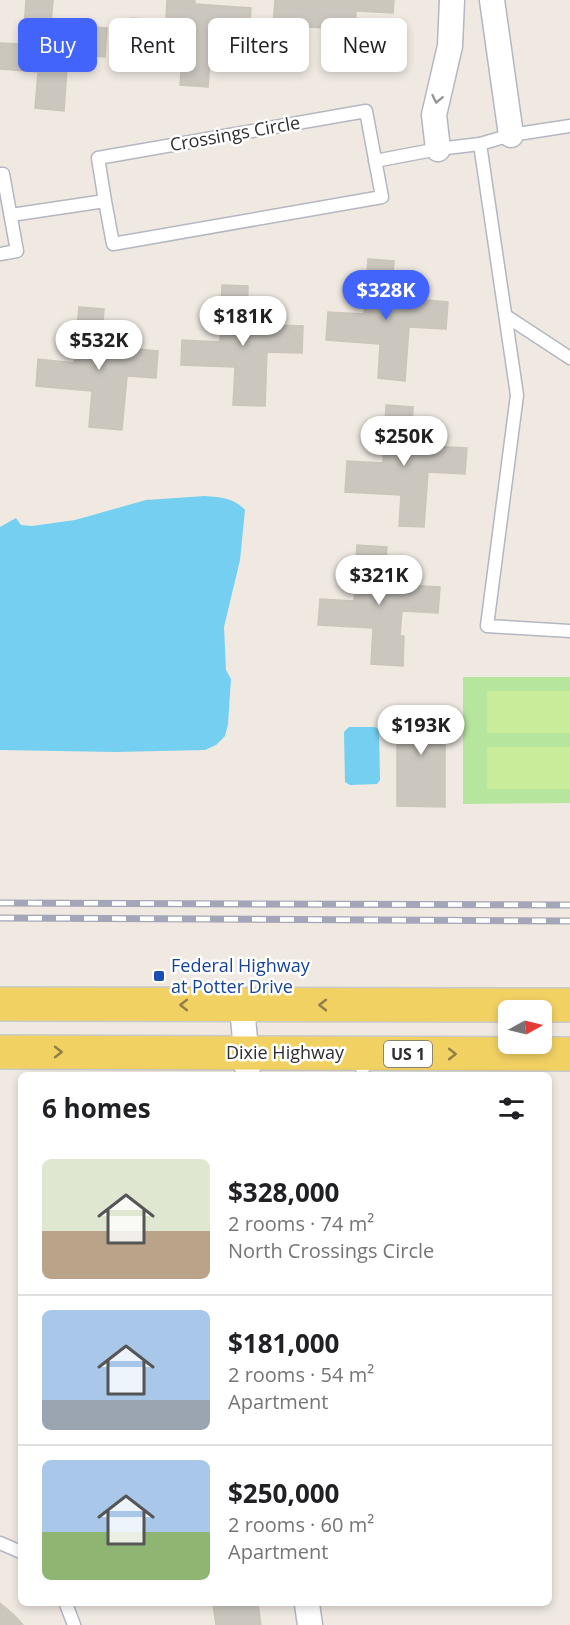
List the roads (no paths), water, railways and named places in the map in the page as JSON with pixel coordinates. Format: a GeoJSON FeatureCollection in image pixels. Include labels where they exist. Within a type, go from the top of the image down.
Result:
{"type":"FeatureCollection","features":[{"type":"Feature","properties":{"kind":"main road"},"geometry":{"type":"LineString","coordinates":[[0,1004],[570,1005]]}},
{"type":"Feature","properties":{"kind":"main road","name":"Dixie Highway"},"geometry":{"type":"LineString","coordinates":[[0,1052],[247,1064],[362,1064],[570,1054]]}},
{"type":"Feature","properties":{"kind":"street"},"geometry":{"type":"LineString","coordinates":[[438,149],[434,115],[450,45],[452,0]]}},
{"type":"Feature","properties":{"kind":"street"},"geometry":{"type":"LineString","coordinates":[[492,0],[511,135]]}},
{"type":"Feature","properties":{"kind":"street"},"geometry":{"type":"LineString","coordinates":[[242,1005],[247,1064]]}},
{"type":"Feature","properties":{"kind":"street"},"geometry":{"type":"LineString","coordinates":[[307,1606],[309,1625]]}},
{"type":"Feature","properties":{"kind":"lane","name":"Crossings Circle"},"geometry":{"type":"LineString","coordinates":[[366,111],[382,197],[113,244],[105,201],[98,158],[366,111]]}},
{"type":"Feature","properties":{"kind":"lane"},"geometry":{"type":"LineString","coordinates":[[375,160],[480,144],[511,135],[570,126]]}},
{"type":"Feature","properties":{"kind":"lane"},"geometry":{"type":"LineString","coordinates":[[480,144],[517,395],[487,626],[570,631]]}},
{"type":"Feature","properties":{"kind":"lane"},"geometry":{"type":"LineString","coordinates":[[0,174],[3,174],[17,251],[0,254]]}},
{"type":"Feature","properties":{"kind":"lane"},"geometry":{"type":"LineString","coordinates":[[11,215],[105,201]]}},
{"type":"Feature","properties":{"kind":"lane"},"geometry":{"type":"LineString","coordinates":[[506,316],[570,358]]}},
{"type":"Feature","properties":{"kind":"lane"},"geometry":{"type":"LineString","coordinates":[[0,1543],[18,1551]]}},
{"type":"Feature","properties":{"kind":"lane"},"geometry":{"type":"LineString","coordinates":[[67,1606],[74,1625]]}},
{"type":"Feature","properties":{"kind":"water"},"geometry":{"type":"Polygon","coordinates":[[[205,496],[232,501],[245,510],[240,560],[224,627],[226,670],[231,679],[225,736],[216,745],[205,750],[115,752],[0,750],[0,527],[16,518],[21,525],[32,526],[75,520],[146,500],[205,496]]]}},
{"type":"Feature","properties":{"kind":"water"},"geometry":{"type":"Polygon","coordinates":[[[349,727],[375,727],[379,730],[380,780],[377,784],[350,785],[345,782],[344,732],[349,727]]]}},
{"type":"Feature","properties":{"kind":"railway"},"geometry":{"type":"LineString","coordinates":[[0,903],[570,905]]}},
{"type":"Feature","properties":{"kind":"railway"},"geometry":{"type":"LineString","coordinates":[[0,918],[570,921]]}},
{"type":"Feature","properties":{"kind":"place","name":"Federal Highway at Potter Drive"},"geometry":{"type":"Point","coordinates":[159,976]}}]}
